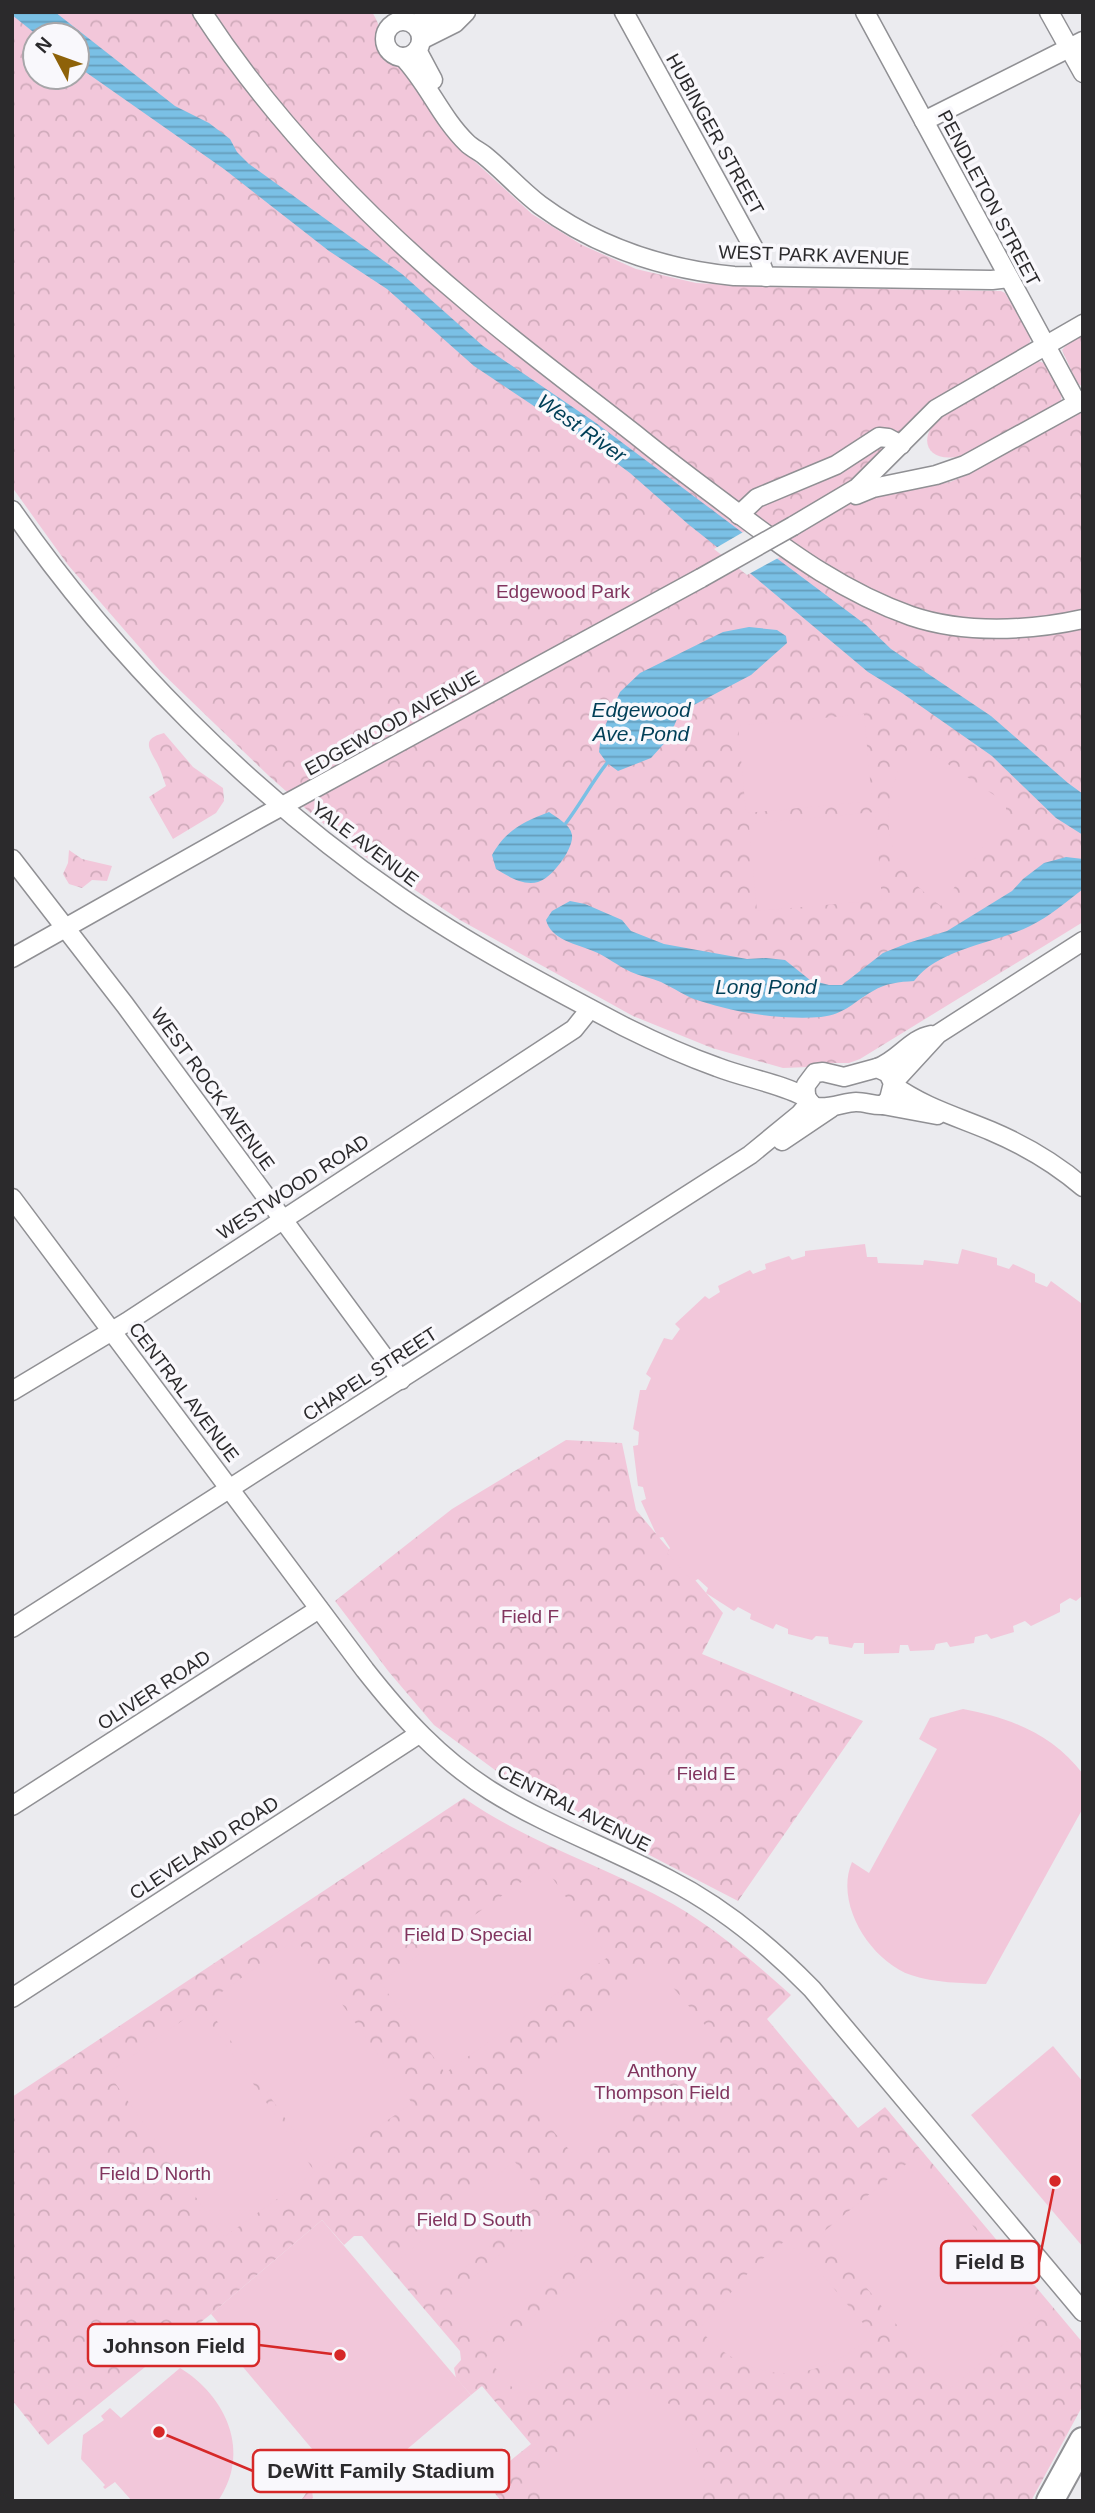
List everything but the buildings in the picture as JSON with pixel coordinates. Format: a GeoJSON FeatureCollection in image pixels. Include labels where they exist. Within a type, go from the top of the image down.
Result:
{"type":"FeatureCollection","features":[{"type":"Feature","properties":{"kind":"highway"},"geometry":{"type":"LineString","coordinates":[[1050,2501],[1083,2441]]}},
{"type":"Feature","properties":{"kind":"street"},"geometry":{"type":"LineString","coordinates":[[202,12],[247,75],[297,135],[424,264],[520,346],[820,573],[872,600],[915,617],[944,624],[988,627],[1041,625],[1083,619]]}},
{"type":"Feature","properties":{"kind":"street"},"geometry":{"type":"LineString","coordinates":[[402,31],[446,12]]}},
{"type":"Feature","properties":{"kind":"street"},"geometry":{"type":"LineString","coordinates":[[402,31],[456,23],[466,12]]}},
{"type":"Feature","properties":{"kind":"street","name":"HUBINGER STREET"},"geometry":{"type":"LineString","coordinates":[[624,12],[758,256],[766,277]]}},
{"type":"Feature","properties":{"kind":"street","name":"PENDLETON STREET"},"geometry":{"type":"LineString","coordinates":[[865,12],[1046,345],[1080,401]]}},
{"type":"Feature","properties":{"kind":"street"},"geometry":{"type":"LineString","coordinates":[[1049,12],[1076,44],[1083,73]]}},
{"type":"Feature","properties":{"kind":"street","name":"WEST PARK AVENUE"},"geometry":{"type":"LineString","coordinates":[[402,31],[420,76],[468,145],[484,155],[504,176],[541,206],[577,229],[611,246],[643,258],[702,272],[766,277],[1009,278]]}},
{"type":"Feature","properties":{"kind":"street"},"geometry":{"type":"LineString","coordinates":[[924,121],[1076,44]]}},
{"type":"Feature","properties":{"kind":"street","name":"EDGEWOOD AVENUE"},"geometry":{"type":"LineString","coordinates":[[12,958],[701,578],[858,488],[936,409],[1083,324]]}},
{"type":"Feature","properties":{"kind":"street","name":"EDGEWOOD AVENUE"},"geometry":{"type":"LineString","coordinates":[[793,526],[873,488],[965,466],[1080,401]]}},
{"type":"Feature","properties":{"kind":"street"},"geometry":{"type":"LineString","coordinates":[[739,514],[757,498],[836,465],[879,437],[888,438],[901,445]]}},
{"type":"Feature","properties":{"kind":"street","name":"YALE AVENUE"},"geometry":{"type":"LineString","coordinates":[[12,510],[68,586],[139,668],[283,807],[341,855],[430,918],[590,1009],[717,1067],[793,1091],[817,1107],[831,1108]]}},
{"type":"Feature","properties":{"kind":"street","name":"WEST ROCK AVENUE"},"geometry":{"type":"LineString","coordinates":[[12,859],[125,1005],[401,1380]]}},
{"type":"Feature","properties":{"kind":"street"},"geometry":{"type":"LineString","coordinates":[[883,1105],[889,1099],[893,1084],[938,1034],[1083,941]]}},
{"type":"Feature","properties":{"kind":"street","name":"WESTWOOD ROAD"},"geometry":{"type":"LineString","coordinates":[[12,1391],[112,1331],[574,1029],[590,1009]]}},
{"type":"Feature","properties":{"kind":"street"},"geometry":{"type":"LineString","coordinates":[[877,1068],[889,1064],[921,1037],[938,1034]]}},
{"type":"Feature","properties":{"kind":"street"},"geometry":{"type":"LineString","coordinates":[[877,1068],[888,1073],[893,1084],[913,1098],[998,1134],[1035,1153],[1083,1187]]}},
{"type":"Feature","properties":{"kind":"street","name":"YALE AVENUE"},"geometry":{"type":"LineString","coordinates":[[744,1076],[800,1080],[816,1073],[844,1077],[877,1068]]}},
{"type":"Feature","properties":{"kind":"street"},"geometry":{"type":"LineString","coordinates":[[809,1078],[805,1091],[809,1100]]}},
{"type":"Feature","properties":{"kind":"street","name":"CHAPEL STREET"},"geometry":{"type":"LineString","coordinates":[[12,1628],[750,1155],[800,1114],[809,1100]]}},
{"type":"Feature","properties":{"kind":"street"},"geometry":{"type":"LineString","coordinates":[[831,1108],[848,1102],[883,1105],[926,1115],[951,1116]]}},
{"type":"Feature","properties":{"kind":"street","name":"CHAPEL STREET"},"geometry":{"type":"LineString","coordinates":[[750,1155],[783,1141],[831,1108]]}},
{"type":"Feature","properties":{"kind":"street","name":"CENTRAL AVENUE"},"geometry":{"type":"LineString","coordinates":[[12,1198],[320,1609],[396,1709],[419,1734],[442,1755],[490,1790],[536,1816],[669,1879],[729,1915],[776,1954],[812,1989],[1083,2312]]}},
{"type":"Feature","properties":{"kind":"street","name":"OLIVER ROAD"},"geometry":{"type":"LineString","coordinates":[[12,1806],[320,1609]]}},
{"type":"Feature","properties":{"kind":"street","name":"CLEVELAND ROAD"},"geometry":{"type":"LineString","coordinates":[[12,1998],[419,1734]]}},
{"type":"Feature","properties":{"kind":"green space","name":"Edgewood Park"},"geometry":{"type":"Polygon","coordinates":[[[12,12],[372,12],[387,53],[404,66],[471,158],[532,214],[582,245],[636,269],[696,283],[1005,293],[1031,337],[1029,345],[920,410],[870,468],[883,492],[950,482],[1083,410],[1083,922],[860,1059],[849,1063],[783,1068],[712,1048],[633,1016],[460,920],[364,856],[269,776],[161,672],[68,565],[12,487],[12,12]]]}},
{"type":"Feature","properties":{"kind":"green space"},"geometry":{"type":"Polygon","coordinates":[[[1083,335],[1083,387],[1077,383],[1062,350],[1068,343],[1083,335]]]}},
{"type":"Feature","properties":{"kind":"green space"},"geometry":{"type":"Polygon","coordinates":[[[1038,361],[1047,364],[1062,392],[1061,401],[964,455],[942,457],[929,449],[928,434],[941,416],[1038,361]]]}},
{"type":"Feature","properties":{"kind":"green space"},"geometry":{"type":"Polygon","coordinates":[[[864,714],[872,801],[746,813],[738,726],[864,714]]]}},
{"type":"Feature","properties":{"kind":"green space"},"geometry":{"type":"Polygon","coordinates":[[[164,733],[193,767],[223,788],[224,801],[216,813],[173,839],[149,797],[166,786],[149,745],[152,738],[164,733]]]}},
{"type":"Feature","properties":{"kind":"green space"},"geometry":{"type":"Polygon","coordinates":[[[912,740],[1006,803],[1006,815],[941,906],[904,870],[894,850],[889,830],[893,787],[912,740]]]}},
{"type":"Feature","properties":{"kind":"green space"},"geometry":{"type":"Polygon","coordinates":[[[875,812],[882,900],[757,911],[749,824],[875,812]]]}},
{"type":"Feature","properties":{"kind":"green space"},"geometry":{"type":"Polygon","coordinates":[[[69,850],[82,859],[112,866],[107,881],[92,880],[82,888],[69,884],[63,874],[68,863],[69,850]]]}},
{"type":"Feature","properties":{"kind":"green space"},"geometry":{"type":"Polygon","coordinates":[[[865,1244],[867,1257],[877,1257],[878,1263],[923,1265],[924,1260],[958,1264],[962,1249],[997,1258],[997,1265],[1009,1269],[1013,1264],[1035,1274],[1035,1282],[1047,1287],[1051,1281],[1081,1303],[1083,1595],[1076,1601],[1070,1598],[1060,1604],[1060,1612],[1031,1626],[1025,1621],[1013,1626],[1014,1632],[991,1639],[987,1634],[975,1637],[974,1643],[950,1647],[947,1642],[936,1644],[934,1650],[910,1651],[908,1645],[900,1645],[899,1653],[864,1654],[864,1643],[854,1643],[852,1648],[829,1644],[828,1637],[816,1636],[812,1640],[788,1634],[788,1629],[776,1624],[773,1629],[750,1619],[751,1614],[738,1607],[734,1611],[706,1593],[708,1588],[698,1579],[693,1582],[667,1553],[670,1548],[663,1537],[658,1538],[641,1501],[646,1499],[643,1487],[638,1486],[633,1446],[638,1445],[639,1432],[633,1429],[640,1390],[646,1390],[651,1378],[646,1374],[664,1338],[672,1340],[680,1329],[675,1324],[705,1296],[709,1299],[720,1292],[718,1286],[750,1270],[753,1274],[766,1269],[765,1264],[789,1256],[792,1260],[805,1256],[805,1251],[865,1244]]]}},
{"type":"Feature","properties":{"kind":"green space","name":"Field F"},"geometry":{"type":"Polygon","coordinates":[[[566,1440],[622,1443],[636,1510],[723,1613],[702,1654],[863,1721],[738,1901],[518,1787],[434,1725],[335,1601],[452,1509],[566,1440]]]}},
{"type":"Feature","properties":{"kind":"green space"},"geometry":{"type":"Polygon","coordinates":[[[963,1709],[998,1717],[1044,1738],[1071,1760],[1083,1774],[1083,1808],[986,1984],[929,1980],[896,1968],[870,1944],[860,1929],[852,1913],[848,1895],[852,1862],[869,1873],[937,1749],[919,1739],[930,1718],[963,1709]]]}},
{"type":"Feature","properties":{"kind":"green space"},"geometry":{"type":"Polygon","coordinates":[[[464,1798],[514,1828],[673,1904],[749,1958],[791,1995],[767,2019],[858,2128],[885,2107],[1083,2343],[1083,2405],[1031,2501],[501,2501],[485,2481],[531,2444],[482,2386],[471,2395],[456,2378],[454,2368],[461,2360],[460,2351],[362,2236],[354,2236],[344,2245],[322,2220],[211,2314],[48,2445],[12,2400],[12,2097],[464,1798]]]}},
{"type":"Feature","properties":{"kind":"green space","name":"Field D Special"},"geometry":{"type":"Polygon","coordinates":[[[544,1866],[608,1957],[445,2073],[380,1982],[544,1866]]]}},
{"type":"Feature","properties":{"kind":"green space"},"geometry":{"type":"Polygon","coordinates":[[[296,1939],[412,2103],[320,2168],[205,2004],[296,1939]]]}},
{"type":"Feature","properties":{"kind":"green space","name":"Anthony Thompson Field"},"geometry":{"type":"Polygon","coordinates":[[[652,1963],[717,2039],[578,2160],[512,2083],[652,1963]]]}},
{"type":"Feature","properties":{"kind":"green space"},"geometry":{"type":"Polygon","coordinates":[[[200,2008],[315,2172],[224,2237],[108,2073],[200,2008]]]}},
{"type":"Feature","properties":{"kind":"green space"},"geometry":{"type":"Polygon","coordinates":[[[1053,2046],[1083,2082],[1083,2247],[971,2115],[1053,2046]]]}},
{"type":"Feature","properties":{"kind":"green space"},"geometry":{"type":"Polygon","coordinates":[[[916,2156],[1043,2312],[949,2389],[822,2233],[916,2156]]]}},
{"type":"Feature","properties":{"kind":"green space","name":"Field D South"},"geometry":{"type":"Polygon","coordinates":[[[514,2161],[546,2198],[432,2296],[400,2259],[514,2161]]]}},
{"type":"Feature","properties":{"kind":"green space"},"geometry":{"type":"Polygon","coordinates":[[[555,2207],[588,2245],[474,2343],[441,2305],[555,2207]]]}},
{"type":"Feature","properties":{"kind":"green space"},"geometry":{"type":"Polygon","coordinates":[[[322,2220],[471,2395],[359,2490],[326,2450],[318,2456],[238,2361],[244,2354],[211,2314],[322,2220]]]}},
{"type":"Feature","properties":{"kind":"green space"},"geometry":{"type":"Polygon","coordinates":[[[785,2241],[815,2266],[873,2335],[838,2359],[820,2367],[782,2373],[744,2363],[721,2350],[699,2329],[756,2264],[785,2241]]]}},
{"type":"Feature","properties":{"kind":"green space"},"geometry":{"type":"Polygon","coordinates":[[[600,2259],[632,2296],[518,2394],[486,2357],[600,2259]]]}},
{"type":"Feature","properties":{"kind":"green space"},"geometry":{"type":"Polygon","coordinates":[[[180,2368],[210,2394],[229,2427],[233,2463],[228,2482],[218,2501],[132,2501],[115,2482],[105,2489],[105,2485],[81,2459],[83,2435],[104,2420],[101,2416],[110,2408],[121,2418],[180,2368]]]}},
{"type":"Feature","properties":{"kind":"green space"},"geometry":{"type":"Polygon","coordinates":[[[643,2388],[674,2407],[692,2434],[705,2475],[701,2501],[555,2501],[544,2492],[540,2482],[543,2476],[643,2388]]]}},
{"type":"Feature","properties":{"kind":"green space"},"geometry":{"type":"Polygon","coordinates":[[[333,2473],[336,2477],[330,2483],[315,2487],[312,2491],[313,2498],[300,2501],[314,2480],[324,2480],[333,2473]]]}},
{"type":"Feature","properties":{"kind":"water"},"geometry":{"type":"Polygon","coordinates":[[[12,12],[55,12],[66,21],[21,22],[12,12]]]}},
{"type":"Feature","properties":{"kind":"water","name":"West River"},"geometry":{"type":"Polygon","coordinates":[[[91,40],[175,106],[209,123],[230,139],[237,152],[249,164],[402,274],[483,346],[596,423],[866,625],[891,649],[991,716],[1083,794],[1083,835],[1056,818],[992,756],[868,672],[630,473],[474,366],[387,289],[329,251],[224,169],[91,76],[91,40]]]}},
{"type":"Feature","properties":{"kind":"water","name":"Edgewood Ave. Pond"},"geometry":{"type":"Polygon","coordinates":[[[749,627],[777,630],[786,636],[787,643],[751,675],[692,706],[677,719],[669,738],[651,758],[618,771],[607,763],[599,752],[601,735],[620,692],[640,673],[723,632],[749,627]]]}},
{"type":"Feature","properties":{"kind":"water"},"geometry":{"type":"Polygon","coordinates":[[[549,812],[566,824],[572,835],[566,855],[555,870],[543,880],[527,883],[496,869],[492,855],[503,839],[523,823],[549,812]]]}},
{"type":"Feature","properties":{"kind":"water","name":"Long Pond"},"geometry":{"type":"Polygon","coordinates":[[[1066,857],[1083,859],[1083,889],[1044,918],[1016,932],[952,954],[925,970],[914,981],[883,986],[843,1010],[821,1017],[760,1015],[695,999],[559,937],[546,920],[552,911],[570,901],[585,904],[622,920],[631,931],[664,944],[747,959],[785,960],[810,980],[842,985],[883,953],[947,931],[1012,891],[1044,863],[1066,857]]]}},
{"type":"Feature","properties":{"kind":"pier"},"geometry":{"type":"Polygon","coordinates":[[[745,531],[780,557],[747,575],[714,549],[745,531]]]}},
{"type":"Feature","properties":{"kind":"waterway"},"geometry":{"type":"LineString","coordinates":[[566,823],[607,763]]}},
{"type":"Feature","properties":{"kind":"place","name":"Field B"},"geometry":{"type":"Point","coordinates":[1055,2181]}},
{"type":"Feature","properties":{"kind":"place","name":"Johnson Field"},"geometry":{"type":"Point","coordinates":[340,2355]}},
{"type":"Feature","properties":{"kind":"place","name":"DeWitt Family Stadium"},"geometry":{"type":"Point","coordinates":[159,2432]}},
{"type":"Feature","properties":{"kind":"park label","name":"Field E"},"geometry":{"type":"Point","coordinates":[706,1773]}},
{"type":"Feature","properties":{"kind":"park label","name":"Field D North"},"geometry":{"type":"Point","coordinates":[155,2173]}}]}
